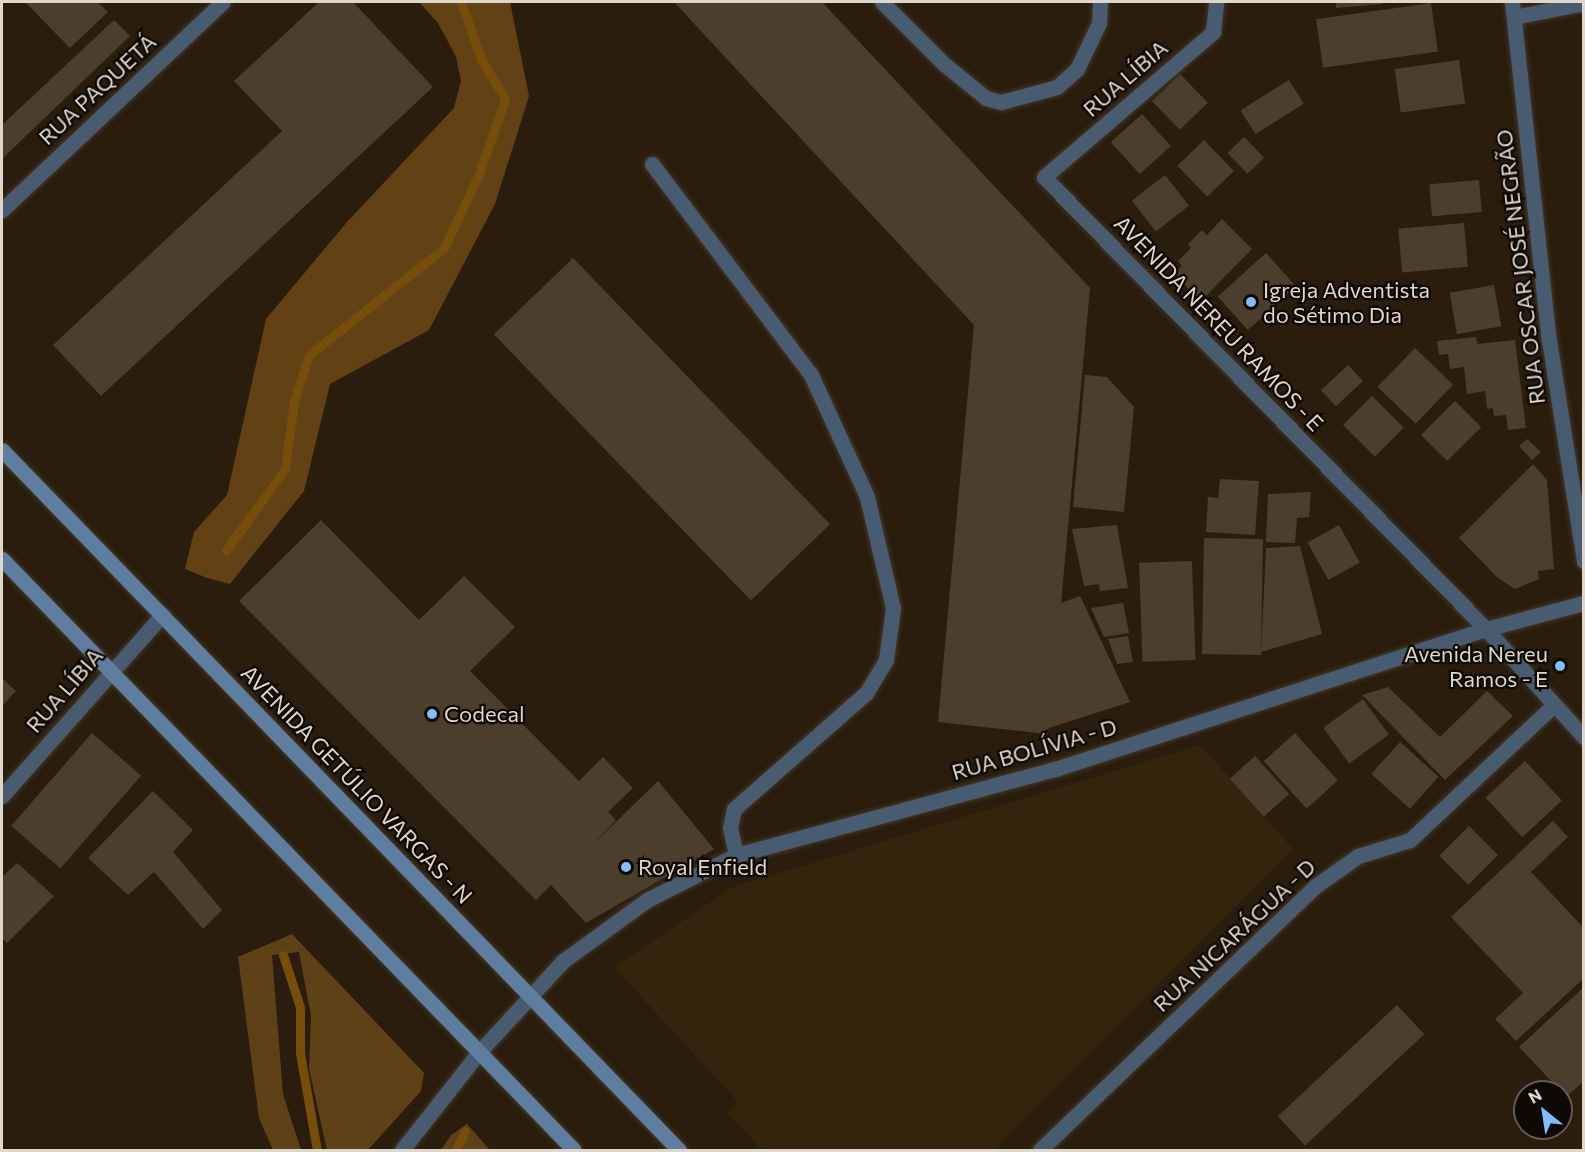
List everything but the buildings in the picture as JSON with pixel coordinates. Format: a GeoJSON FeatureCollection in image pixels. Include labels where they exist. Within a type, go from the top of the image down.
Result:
{"type":"FeatureCollection","features":[{"type":"Feature","properties":{"kind":"street","name":"RUA PAQUETÁ"},"geometry":{"type":"LineString","coordinates":[[2,210],[223,2]]}},
{"type":"Feature","properties":{"kind":"street"},"geometry":{"type":"LineString","coordinates":[[882,2],[944,64],[986,98],[1001,102],[1057,87],[1077,69],[1099,23],[1100,2]]}},
{"type":"Feature","properties":{"kind":"street","name":"RUA LÍBIA"},"geometry":{"type":"LineString","coordinates":[[1044,177],[1213,32],[1216,2]]}},
{"type":"Feature","properties":{"kind":"street"},"geometry":{"type":"LineString","coordinates":[[1513,9],[1584,3]]}},
{"type":"Feature","properties":{"kind":"street","name":"RUA OSCAR JOSÉ NEGRÃO"},"geometry":{"type":"LineString","coordinates":[[1513,9],[1548,340],[1584,561]]}},
{"type":"Feature","properties":{"kind":"street"},"geometry":{"type":"LineString","coordinates":[[652,164],[811,375],[867,497],[893,608],[886,660],[866,693],[748,792],[734,809],[730,828],[736,855]]}},
{"type":"Feature","properties":{"kind":"street","name":"AVENIDA NEREU RAMOS - E"},"geometry":{"type":"LineString","coordinates":[[1044,177],[1486,629],[1584,737]]}},
{"type":"Feature","properties":{"kind":"street","name":"AVENIDA GETÚLIO VARGAS - N"},"geometry":{"type":"LineString","coordinates":[[2,450],[679,1150]]}},
{"type":"Feature","properties":{"kind":"street"},"geometry":{"type":"LineString","coordinates":[[2,559],[109,673],[574,1150]]}},
{"type":"Feature","properties":{"kind":"street","name":"RUA BOLÍVIA - D"},"geometry":{"type":"LineString","coordinates":[[402,1150],[479,1052],[532,999],[563,961],[647,900],[736,855],[1055,769],[1486,629],[1584,603]]}},
{"type":"Feature","properties":{"kind":"street","name":"RUA LÍBIA"},"geometry":{"type":"LineString","coordinates":[[2,796],[162,615]]}},
{"type":"Feature","properties":{"kind":"street","name":"RUA NICARÁGUA - D"},"geometry":{"type":"LineString","coordinates":[[1040,1150],[1314,887],[1358,856],[1410,840],[1554,705]]}},
{"type":"Feature","properties":{"kind":"shaded area"},"geometry":{"type":"Polygon","coordinates":[[[419,2],[510,2],[529,96],[495,204],[429,330],[330,384],[304,491],[230,584],[207,578],[185,569],[194,532],[227,495],[266,319],[347,222],[454,108],[461,81],[456,57],[438,23],[419,2]]]}},
{"type":"Feature","properties":{"kind":"shaded area"},"geometry":{"type":"Polygon","coordinates":[[[1200,745],[1293,849],[994,1150],[762,1150],[727,1113],[738,1102],[614,967],[733,887],[1200,745]]]}},
{"type":"Feature","properties":{"kind":"shaded area"},"geometry":{"type":"Polygon","coordinates":[[[292,934],[424,1073],[421,1091],[368,1150],[327,1150],[309,1069],[311,1016],[299,952],[272,955],[283,1094],[301,1150],[273,1150],[259,1118],[238,957],[292,934]]]}},
{"type":"Feature","properties":{"kind":"shaded area"},"geometry":{"type":"Polygon","coordinates":[[[467,1124],[490,1150],[441,1150],[451,1135],[467,1124]]]}},
{"type":"Feature","properties":{"kind":"waterway"},"geometry":{"type":"LineString","coordinates":[[226,550],[285,469],[294,401],[309,355],[444,248],[479,174],[505,99],[481,59],[461,2]]}},
{"type":"Feature","properties":{"kind":"waterway"},"geometry":{"type":"LineString","coordinates":[[283,955],[300,1007],[300,1053],[317,1150]]}},
{"type":"Feature","properties":{"kind":"waterway"},"geometry":{"type":"LineString","coordinates":[[456,1150],[465,1131]]}},
{"type":"Feature","properties":{"kind":"place","name":"Igreja Adventista do Sétimo Dia"},"geometry":{"type":"Point","coordinates":[1251,302]}},
{"type":"Feature","properties":{"kind":"place","name":"Avenida Nereu Ramos - E"},"geometry":{"type":"Point","coordinates":[1560,666]}},
{"type":"Feature","properties":{"kind":"place","name":"Codecal"},"geometry":{"type":"Point","coordinates":[432,714]}},
{"type":"Feature","properties":{"kind":"place","name":"Royal Enfield"},"geometry":{"type":"Point","coordinates":[626,867]}}]}
